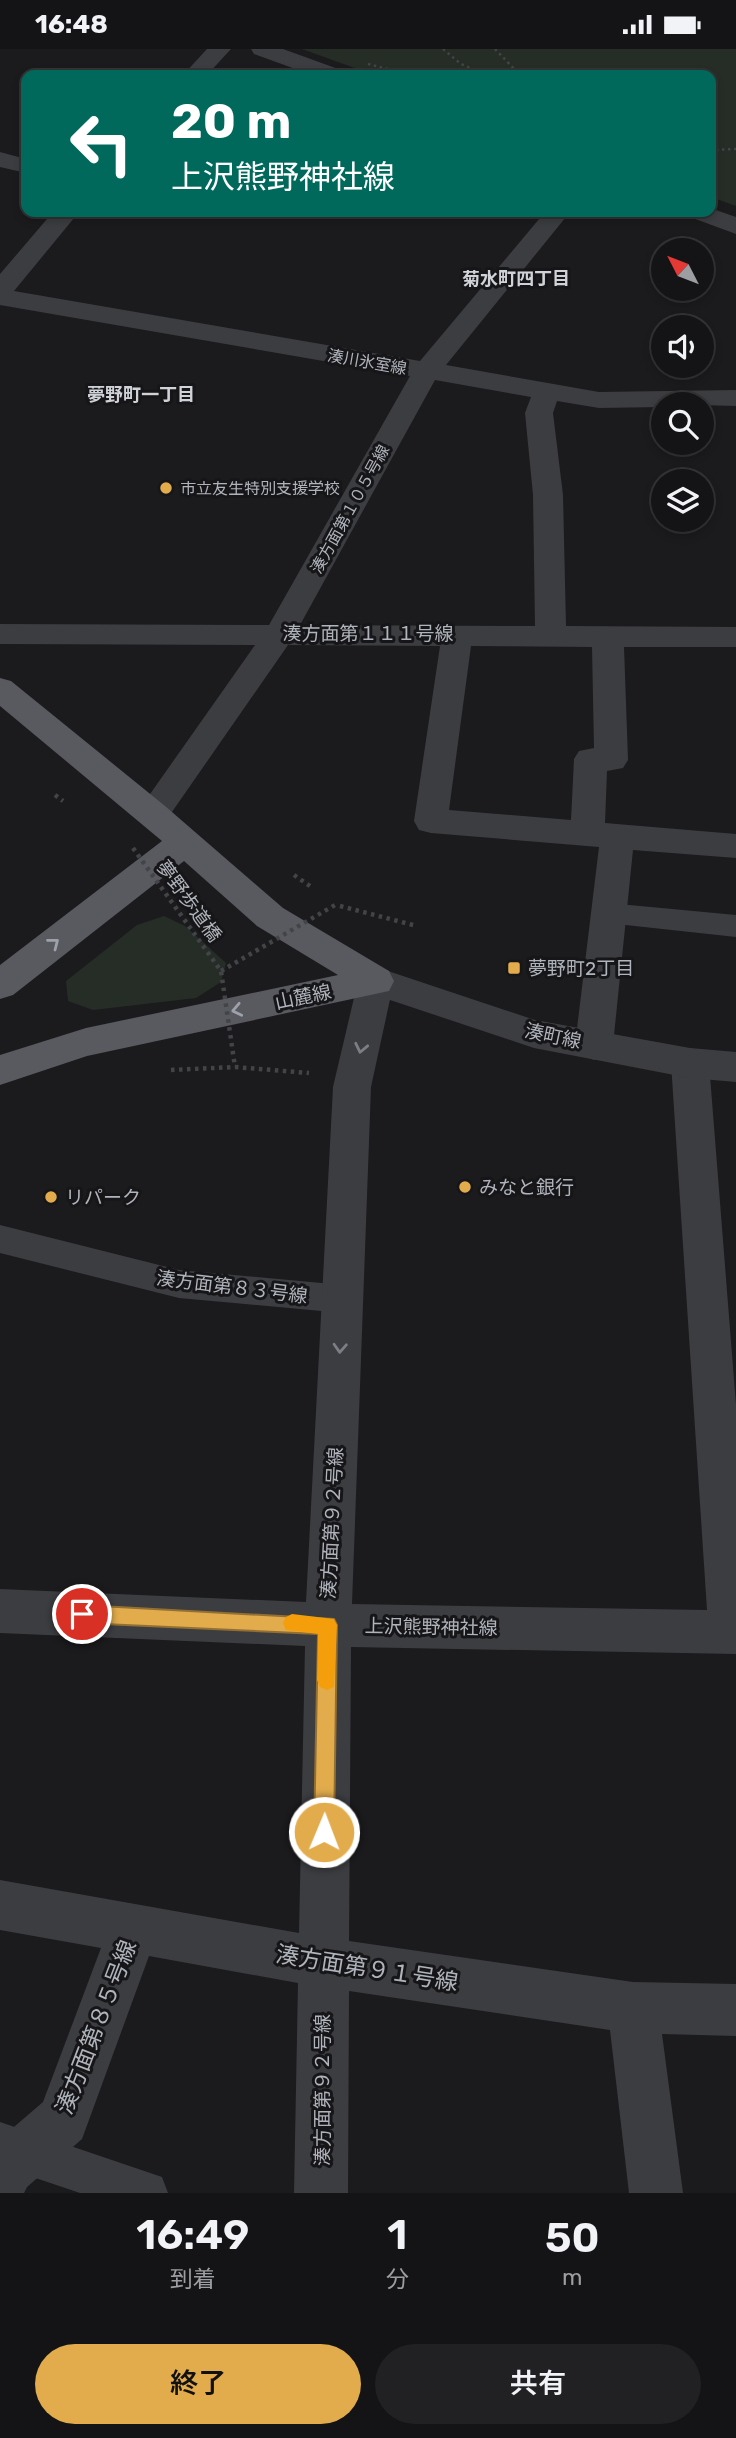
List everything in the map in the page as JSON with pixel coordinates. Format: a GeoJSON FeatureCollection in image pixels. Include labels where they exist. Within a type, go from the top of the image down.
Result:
{"type":"FeatureCollection","features":[{"type":"Feature","properties":{"kind":"main road","name":"山麓線"},"geometry":{"type":"LineString","coordinates":[[0,689],[153,814],[270,917],[376,981]]}},
{"type":"Feature","properties":{"kind":"main road"},"geometry":{"type":"LineString","coordinates":[[0,985],[184,842]]}},
{"type":"Feature","properties":{"kind":"main road","name":"山麓線"},"geometry":{"type":"LineString","coordinates":[[0,1070],[86,1042],[376,981]]}},
{"type":"Feature","properties":{"kind":"street"},"geometry":{"type":"LineString","coordinates":[[199,70],[220,49]]}},
{"type":"Feature","properties":{"kind":"street"},"geometry":{"type":"LineString","coordinates":[[262,49],[314,70]]}},
{"type":"Feature","properties":{"kind":"street"},"geometry":{"type":"LineString","coordinates":[[0,159],[21,165]]}},
{"type":"Feature","properties":{"kind":"street"},"geometry":{"type":"LineString","coordinates":[[0,291],[62,217]]}},
{"type":"Feature","properties":{"kind":"street","name":"湊方面第１０５号線"},"geometry":{"type":"LineString","coordinates":[[153,814],[280,633],[426,372],[554,217]]}},
{"type":"Feature","properties":{"kind":"street"},"geometry":{"type":"LineString","coordinates":[[712,217],[736,226]]}},
{"type":"Feature","properties":{"kind":"street","name":"湊川氷室線"},"geometry":{"type":"LineString","coordinates":[[0,297],[547,393],[599,400],[736,398]]}},
{"type":"Feature","properties":{"kind":"street"},"geometry":{"type":"LineString","coordinates":[[547,393],[539,414],[548,495],[551,635]]}},
{"type":"Feature","properties":{"kind":"street","name":"湊方面第１１１号線"},"geometry":{"type":"LineString","coordinates":[[0,634],[280,633],[736,637]]}},
{"type":"Feature","properties":{"kind":"street"},"geometry":{"type":"LineString","coordinates":[[457,634],[430,821],[736,846]]}},
{"type":"Feature","properties":{"kind":"street"},"geometry":{"type":"LineString","coordinates":[[594,1045],[608,913],[602,835],[591,759],[611,760],[608,636]]}},
{"type":"Feature","properties":{"kind":"street","name":"湊町線"},"geometry":{"type":"LineString","coordinates":[[376,981],[534,1034],[690,1063],[736,1067]]}},
{"type":"Feature","properties":{"kind":"street","name":"湊方面第９２号線"},"geometry":{"type":"LineString","coordinates":[[321,2193],[328,1625],[352,1087],[376,981]]}},
{"type":"Feature","properties":{"kind":"street"},"geometry":{"type":"LineString","coordinates":[[690,1063],[733,1632]]}},
{"type":"Feature","properties":{"kind":"street","name":"上沢熊野神社線"},"geometry":{"type":"LineString","coordinates":[[0,1611],[328,1625],[733,1632]]}},
{"type":"Feature","properties":{"kind":"street","name":"湊方面第９１号線"},"geometry":{"type":"LineString","coordinates":[[0,1905],[322,1962],[633,2008],[736,2010]]}},
{"type":"Feature","properties":{"kind":"street","name":"湊方面第８５号線"},"geometry":{"type":"LineString","coordinates":[[8,2161],[63,2120],[134,1928]]}},
{"type":"Feature","properties":{"kind":"street"},"geometry":{"type":"LineString","coordinates":[[633,2008],[656,2193]]}},
{"type":"Feature","properties":{"kind":"lane"},"geometry":{"type":"LineString","coordinates":[[608,913],[736,926]]}},
{"type":"Feature","properties":{"kind":"lane","name":"湊方面第８３号線"},"geometry":{"type":"LineString","coordinates":[[0,1239],[179,1284],[343,1299]]}},
{"type":"Feature","properties":{"kind":"lane"},"geometry":{"type":"LineString","coordinates":[[8,2161],[146,2193]]}},
{"type":"Feature","properties":{"kind":"path"},"geometry":{"type":"LineString","coordinates":[[443,49],[461,64],[475,70]]}},
{"type":"Feature","properties":{"kind":"path"},"geometry":{"type":"LineString","coordinates":[[495,49],[515,70]]}},
{"type":"Feature","properties":{"kind":"path"},"geometry":{"type":"LineString","coordinates":[[716,150],[736,149]]}},
{"type":"Feature","properties":{"kind":"path","name":"夢野歩道橋"},"geometry":{"type":"LineString","coordinates":[[133,848],[221,971],[235,1067],[310,1073]]}},
{"type":"Feature","properties":{"kind":"path"},"geometry":{"type":"LineString","coordinates":[[285,868],[315,890]]}},
{"type":"Feature","properties":{"kind":"path"},"geometry":{"type":"LineString","coordinates":[[325,897],[335,905],[417,926]]}},
{"type":"Feature","properties":{"kind":"path","name":"夢野歩道橋"},"geometry":{"type":"LineString","coordinates":[[221,971],[335,905]]}},
{"type":"Feature","properties":{"kind":"shaded area"},"geometry":{"type":"Polygon","coordinates":[[[302,49],[736,49],[736,206],[716,199],[716,70],[360,70],[302,49]]]}},
{"type":"Feature","properties":{"kind":"shaded area"},"geometry":{"type":"Polygon","coordinates":[[[164,916],[185,926],[226,963],[221,982],[196,998],[93,1010],[68,1001],[66,981],[137,925],[164,916]]]}},
{"type":"Feature","properties":{"kind":"slow traffic"},"geometry":{"type":"LineString","coordinates":[[292,1623],[328,1625],[327,1680]]}},
{"type":"Feature","properties":{"kind":"place","name":"市立友生特別支援学校"},"geometry":{"type":"Point","coordinates":[166,488]}},
{"type":"Feature","properties":{"kind":"place","name":"夢野町2丁目"},"geometry":{"type":"Point","coordinates":[514,968]}},
{"type":"Feature","properties":{"kind":"place","name":"みなと銀行"},"geometry":{"type":"Point","coordinates":[465,1187]}},
{"type":"Feature","properties":{"kind":"place","name":"リパーク"},"geometry":{"type":"Point","coordinates":[51,1197]}},
{"type":"Feature","properties":{"kind":"district","name":"菊水町四丁目"},"geometry":{"type":"Point","coordinates":[516,279]}},
{"type":"Feature","properties":{"kind":"district","name":"夢野町一丁目"},"geometry":{"type":"Point","coordinates":[141,395]}},
{"type":"Feature","properties":{"kind":"route"},"geometry":{"type":"LineString","coordinates":[[82,1614],[328,1625],[324,1832]]}}]}
